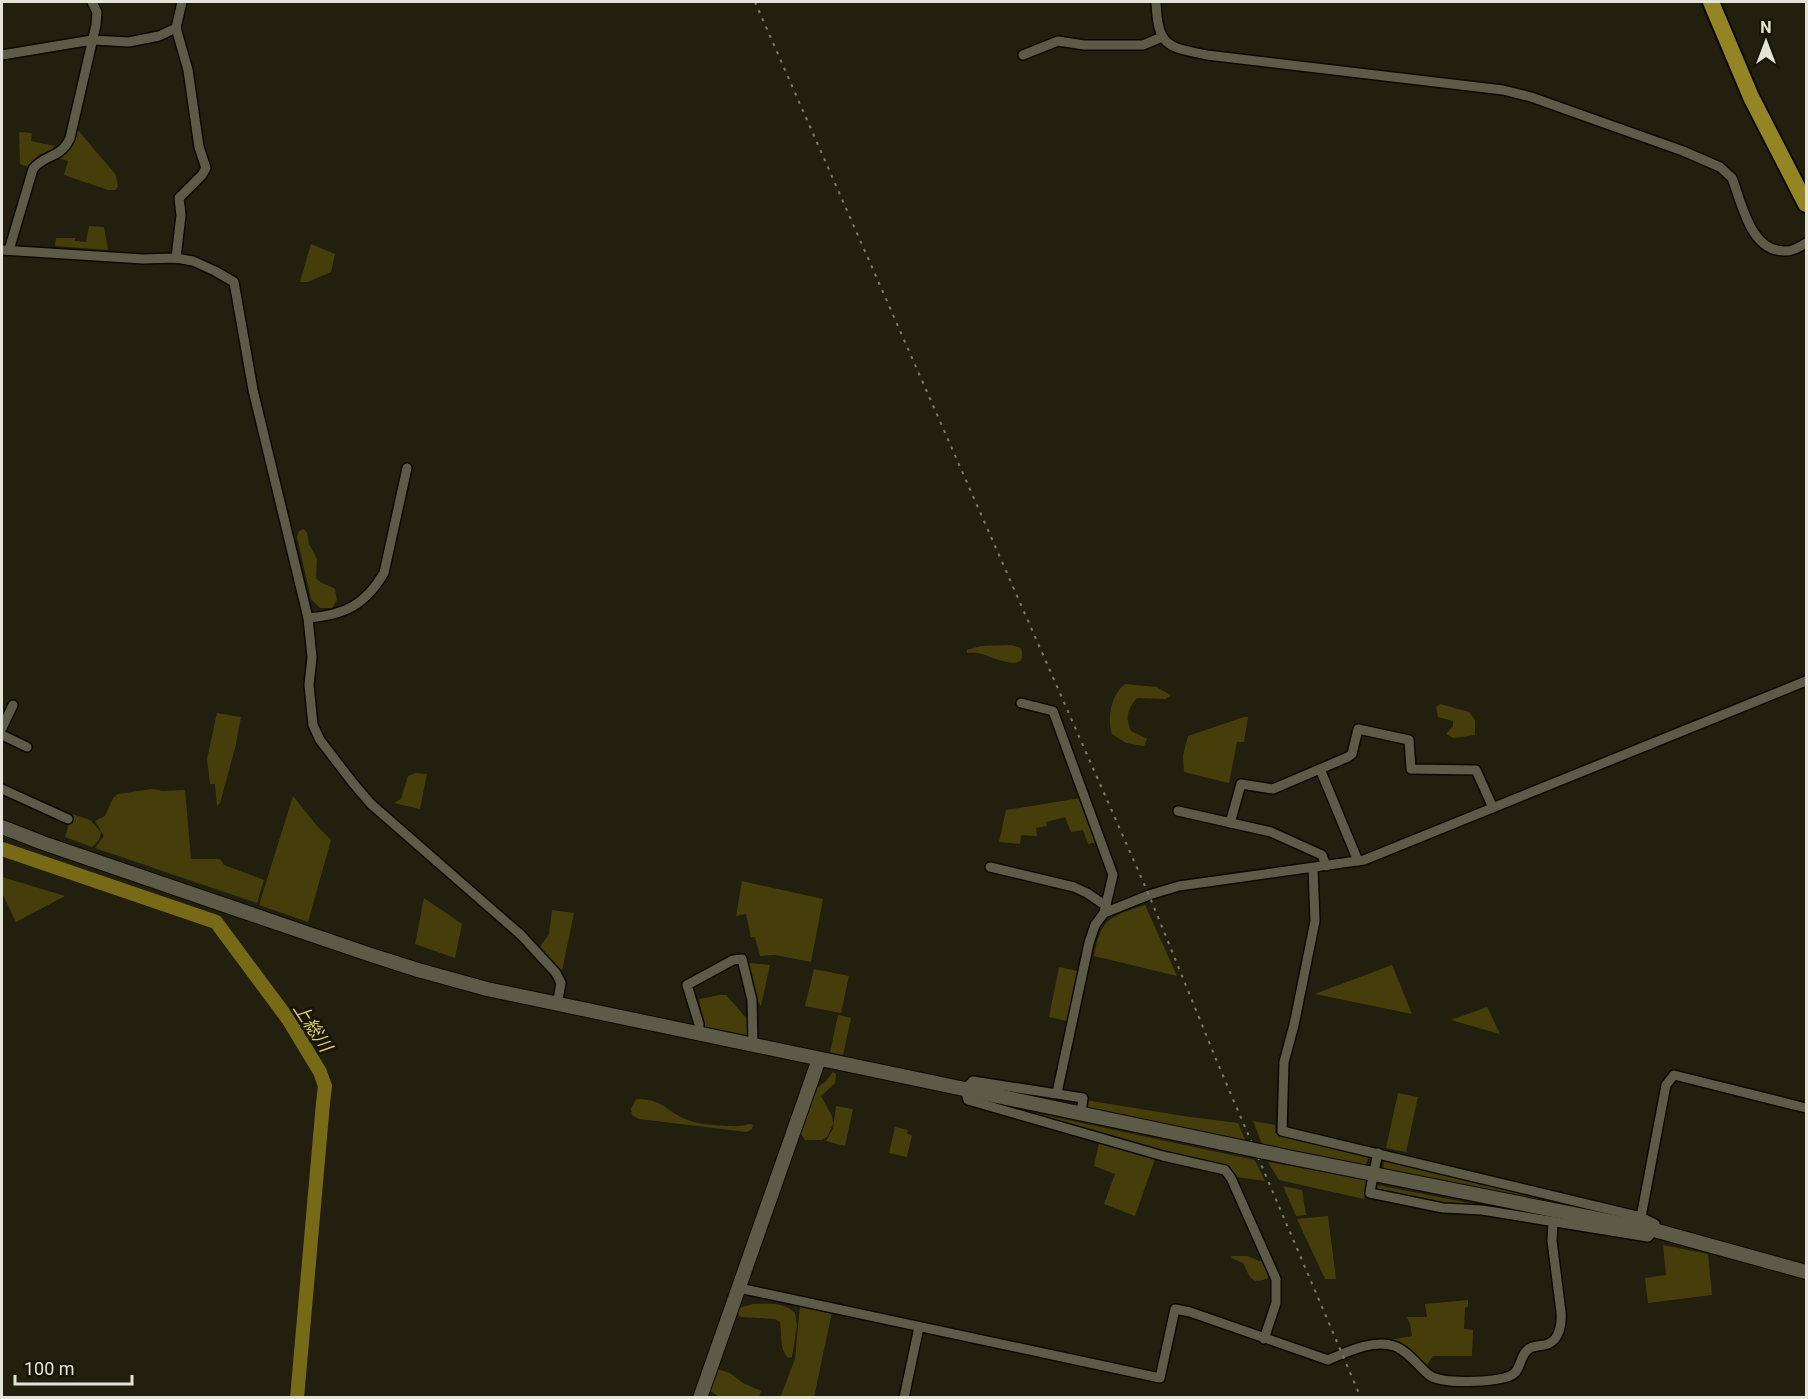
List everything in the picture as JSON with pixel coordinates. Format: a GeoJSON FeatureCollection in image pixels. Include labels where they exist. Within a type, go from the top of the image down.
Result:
{"type":"FeatureCollection","features":[{"type":"Feature","properties":{"kind":"highway"},"geometry":{"type":"LineString","coordinates":[[1711,2],[1751,97],[1806,204]]}},
{"type":"Feature","properties":{"kind":"street"},"geometry":{"type":"LineString","coordinates":[[92,2],[97,12],[67,144],[60,152],[40,161],[33,169],[5,250],[143,259],[176,258],[193,261],[234,282],[253,390],[308,618],[312,657],[309,685],[313,725],[320,740],[371,804],[521,935],[556,973],[561,983],[557,1005]]}},
{"type":"Feature","properties":{"kind":"street"},"geometry":{"type":"LineString","coordinates":[[176,258],[181,215],[179,198],[202,175],[206,165],[199,147],[188,70],[176,28],[182,2]]}},
{"type":"Feature","properties":{"kind":"street"},"geometry":{"type":"LineString","coordinates":[[1156,2],[1157,25],[1162,37],[1180,49],[1207,56],[1503,90],[1532,97],[1711,162],[1727,171],[1732,178],[1753,231],[1766,246],[1784,251],[1806,243]]}},
{"type":"Feature","properties":{"kind":"street"},"geometry":{"type":"LineString","coordinates":[[2,55],[92,40],[129,42],[159,36],[176,28]]}},
{"type":"Feature","properties":{"kind":"street"},"geometry":{"type":"LineString","coordinates":[[1023,55],[1058,41],[1084,45],[1143,45],[1162,37]]}},
{"type":"Feature","properties":{"kind":"street"},"geometry":{"type":"LineString","coordinates":[[308,618],[341,613],[357,604],[376,586],[384,573],[407,468]]}},
{"type":"Feature","properties":{"kind":"street"},"geometry":{"type":"LineString","coordinates":[[1105,909],[1179,886],[1358,861],[1806,681]]}},
{"type":"Feature","properties":{"kind":"street"},"geometry":{"type":"LineString","coordinates":[[1021,704],[1053,711],[1113,875],[1105,909],[1095,925],[1089,943],[1057,1093]]}},
{"type":"Feature","properties":{"kind":"street"},"geometry":{"type":"LineString","coordinates":[[2,728],[13,705]]}},
{"type":"Feature","properties":{"kind":"street"},"geometry":{"type":"LineString","coordinates":[[1230,823],[1241,784],[1273,789],[1348,758],[1352,754],[1358,729],[1408,740],[1411,769],[1476,770],[1493,808]]}},
{"type":"Feature","properties":{"kind":"street"},"geometry":{"type":"LineString","coordinates":[[2,735],[27,747]]}},
{"type":"Feature","properties":{"kind":"street"},"geometry":{"type":"LineString","coordinates":[[1320,769],[1358,861]]}},
{"type":"Feature","properties":{"kind":"street"},"geometry":{"type":"LineString","coordinates":[[2,789],[68,819]]}},
{"type":"Feature","properties":{"kind":"street"},"geometry":{"type":"LineString","coordinates":[[1178,811],[1271,832],[1322,855],[1326,866]]}},
{"type":"Feature","properties":{"kind":"street"},"geometry":{"type":"LineString","coordinates":[[2,827],[418,970],[557,1005],[1288,1157],[1654,1230],[1806,1272]]}},
{"type":"Feature","properties":{"kind":"street"},"geometry":{"type":"LineString","coordinates":[[990,867],[1074,887],[1087,893],[1105,909]]}},
{"type":"Feature","properties":{"kind":"street"},"geometry":{"type":"LineString","coordinates":[[1313,868],[1315,921],[1294,1025],[1284,1062],[1282,1131],[1641,1217],[1655,1224],[1654,1230],[1648,1237],[1482,1210],[1443,1208],[1370,1193],[1372,1181]]}},
{"type":"Feature","properties":{"kind":"street"},"geometry":{"type":"LineString","coordinates":[[699,1033],[699,1024],[687,985],[734,960],[742,959],[752,1000],[753,1044]]}},
{"type":"Feature","properties":{"kind":"street"},"geometry":{"type":"LineString","coordinates":[[700,1398],[819,1059]]}},
{"type":"Feature","properties":{"kind":"street"},"geometry":{"type":"LineString","coordinates":[[1641,1217],[1666,1085],[1674,1075],[1806,1108]]}},
{"type":"Feature","properties":{"kind":"street"},"geometry":{"type":"LineString","coordinates":[[965,1089],[973,1081],[1057,1093],[1083,1098],[1082,1106]]}},
{"type":"Feature","properties":{"kind":"street"},"geometry":{"type":"LineString","coordinates":[[965,1089],[968,1100],[1077,1132],[1225,1170],[1276,1279],[1276,1303],[1264,1339]]}},
{"type":"Feature","properties":{"kind":"street"},"geometry":{"type":"LineString","coordinates":[[1077,1132],[1079,1120]]}},
{"type":"Feature","properties":{"kind":"street"},"geometry":{"type":"LineString","coordinates":[[1375,1167],[1378,1153]]}},
{"type":"Feature","properties":{"kind":"street"},"geometry":{"type":"LineString","coordinates":[[738,1288],[1160,1378],[1175,1309],[1190,1312],[1328,1360],[1354,1349],[1382,1344],[1393,1345],[1430,1376],[1447,1381],[1494,1379],[1512,1375],[1519,1368],[1521,1359],[1527,1350],[1554,1340],[1562,1322],[1552,1241],[1553,1221]]}},
{"type":"Feature","properties":{"kind":"street"},"geometry":{"type":"LineString","coordinates":[[904,1398],[919,1327]]}},
{"type":"Feature","properties":{"kind":"shaded area"},"geometry":{"type":"Polygon","coordinates":[[[77,129],[116,175],[118,187],[115,190],[108,190],[64,175],[68,161],[58,158],[70,147],[77,129]]]}},
{"type":"Feature","properties":{"kind":"shaded area"},"geometry":{"type":"Polygon","coordinates":[[[19,132],[32,133],[31,141],[54,146],[53,150],[39,155],[31,168],[20,164],[19,132]]]}},
{"type":"Feature","properties":{"kind":"shaded area"},"geometry":{"type":"Polygon","coordinates":[[[89,226],[104,227],[108,250],[55,246],[56,238],[75,238],[75,241],[86,242],[89,226]]]}},
{"type":"Feature","properties":{"kind":"shaded area"},"geometry":{"type":"Polygon","coordinates":[[[311,244],[335,254],[331,272],[308,282],[300,282],[311,244]]]}},
{"type":"Feature","properties":{"kind":"shaded area"},"geometry":{"type":"Polygon","coordinates":[[[304,529],[317,559],[316,578],[335,589],[337,600],[332,608],[320,608],[311,599],[297,537],[299,531],[304,529]]]}},
{"type":"Feature","properties":{"kind":"shaded area"},"geometry":{"type":"Polygon","coordinates":[[[1011,645],[1021,648],[1022,657],[1013,663],[982,654],[967,653],[967,650],[981,646],[1011,645]]]}},
{"type":"Feature","properties":{"kind":"shaded area"},"geometry":{"type":"Polygon","coordinates":[[[1125,684],[1156,687],[1171,695],[1166,699],[1137,698],[1131,706],[1128,714],[1129,726],[1131,731],[1147,739],[1144,746],[1126,743],[1112,734],[1111,707],[1116,694],[1125,684]]]}},
{"type":"Feature","properties":{"kind":"shaded area"},"geometry":{"type":"Polygon","coordinates":[[[1440,704],[1469,712],[1475,720],[1475,735],[1454,738],[1446,734],[1453,726],[1453,721],[1438,717],[1436,707],[1440,704]]]}},
{"type":"Feature","properties":{"kind":"shaded area"},"geometry":{"type":"Polygon","coordinates":[[[217,713],[241,717],[235,748],[220,803],[217,806],[215,784],[210,784],[207,759],[217,713]]]}},
{"type":"Feature","properties":{"kind":"shaded area"},"geometry":{"type":"Polygon","coordinates":[[[1248,717],[1244,742],[1237,742],[1229,783],[1184,772],[1183,755],[1188,736],[1248,717]]]}},
{"type":"Feature","properties":{"kind":"shaded area"},"geometry":{"type":"Polygon","coordinates":[[[416,773],[427,774],[420,809],[394,803],[401,799],[408,776],[416,773]]]}},
{"type":"Feature","properties":{"kind":"shaded area"},"geometry":{"type":"Polygon","coordinates":[[[152,789],[185,790],[191,859],[220,859],[224,865],[264,880],[257,903],[95,848],[104,836],[95,821],[105,816],[113,798],[118,794],[152,789]]]}},
{"type":"Feature","properties":{"kind":"shaded area"},"geometry":{"type":"Polygon","coordinates":[[[293,796],[331,840],[308,922],[259,905],[293,796]]]}},
{"type":"Feature","properties":{"kind":"shaded area"},"geometry":{"type":"Polygon","coordinates":[[[1081,798],[1098,842],[1088,844],[1083,830],[1071,832],[1065,817],[1046,822],[1047,826],[1036,828],[1037,836],[1021,835],[1020,844],[999,842],[1006,810],[1081,798]]]}},
{"type":"Feature","properties":{"kind":"shaded area"},"geometry":{"type":"Polygon","coordinates":[[[72,814],[90,820],[101,832],[99,840],[92,847],[65,837],[72,814]]]}},
{"type":"Feature","properties":{"kind":"shaded area"},"geometry":{"type":"Polygon","coordinates":[[[2,877],[65,896],[16,922],[2,893],[2,877]]]}},
{"type":"Feature","properties":{"kind":"shaded area"},"geometry":{"type":"Polygon","coordinates":[[[742,881],[823,899],[811,962],[775,955],[760,956],[755,937],[751,937],[746,914],[736,916],[742,881]]]}},
{"type":"Feature","properties":{"kind":"shaded area"},"geometry":{"type":"Polygon","coordinates":[[[424,898],[462,924],[455,958],[415,944],[424,898]]]}},
{"type":"Feature","properties":{"kind":"shaded area"},"geometry":{"type":"Polygon","coordinates":[[[1145,905],[1177,976],[1094,956],[1100,933],[1109,920],[1145,905]]]}},
{"type":"Feature","properties":{"kind":"shaded area"},"geometry":{"type":"Polygon","coordinates":[[[552,910],[574,913],[562,971],[540,947],[549,934],[552,910]]]}},
{"type":"Feature","properties":{"kind":"shaded area"},"geometry":{"type":"Polygon","coordinates":[[[748,963],[770,965],[761,1006],[755,997],[748,963]]]}},
{"type":"Feature","properties":{"kind":"shaded area"},"geometry":{"type":"Polygon","coordinates":[[[1392,965],[1412,1014],[1315,994],[1392,965]]]}},
{"type":"Feature","properties":{"kind":"shaded area"},"geometry":{"type":"Polygon","coordinates":[[[1059,967],[1078,971],[1067,1021],[1049,1017],[1059,967]]]}},
{"type":"Feature","properties":{"kind":"shaded area"},"geometry":{"type":"Polygon","coordinates":[[[814,969],[849,976],[841,1013],[805,1006],[814,969]]]}},
{"type":"Feature","properties":{"kind":"shaded area"},"geometry":{"type":"Polygon","coordinates":[[[726,995],[748,1020],[748,1037],[704,1027],[699,999],[726,995]]]}},
{"type":"Feature","properties":{"kind":"shaded area"},"geometry":{"type":"Polygon","coordinates":[[[1487,1007],[1500,1034],[1451,1020],[1487,1007]]]}},
{"type":"Feature","properties":{"kind":"shaded area"},"geometry":{"type":"Polygon","coordinates":[[[838,1015],[851,1018],[843,1055],[830,1052],[838,1015]]]}},
{"type":"Feature","properties":{"kind":"shaded area"},"geometry":{"type":"Polygon","coordinates":[[[833,1072],[836,1074],[835,1083],[821,1096],[832,1116],[833,1124],[827,1137],[822,1140],[805,1140],[801,1134],[802,1124],[814,1090],[833,1072]]]}},
{"type":"Feature","properties":{"kind":"shaded area"},"geometry":{"type":"Polygon","coordinates":[[[1398,1093],[1418,1097],[1406,1152],[1386,1148],[1398,1093]]]}},
{"type":"Feature","properties":{"kind":"shaded area"},"geometry":{"type":"Polygon","coordinates":[[[636,1099],[657,1102],[683,1118],[699,1123],[726,1126],[753,1125],[752,1129],[747,1132],[639,1119],[632,1115],[631,1109],[636,1099]]]}},
{"type":"Feature","properties":{"kind":"shaded area"},"geometry":{"type":"Polygon","coordinates":[[[1085,1100],[1238,1123],[1246,1142],[1083,1110],[1085,1100]]]}},
{"type":"Feature","properties":{"kind":"shaded area"},"geometry":{"type":"Polygon","coordinates":[[[992,1104],[1255,1160],[1265,1181],[1236,1177],[1229,1169],[1167,1154],[992,1104]]]}},
{"type":"Feature","properties":{"kind":"shaded area"},"geometry":{"type":"Polygon","coordinates":[[[836,1106],[853,1109],[845,1146],[826,1141],[833,1128],[836,1106]]]}},
{"type":"Feature","properties":{"kind":"shaded area"},"geometry":{"type":"Polygon","coordinates":[[[1253,1121],[1275,1125],[1275,1133],[1370,1154],[1365,1166],[1262,1144],[1253,1121]]]}},
{"type":"Feature","properties":{"kind":"shaded area"},"geometry":{"type":"Polygon","coordinates":[[[895,1127],[908,1130],[907,1134],[912,1135],[907,1157],[889,1153],[895,1127]]]}},
{"type":"Feature","properties":{"kind":"shaded area"},"geometry":{"type":"Polygon","coordinates":[[[1099,1143],[1155,1159],[1135,1216],[1104,1204],[1115,1174],[1094,1166],[1099,1143]]]}},
{"type":"Feature","properties":{"kind":"shaded area"},"geometry":{"type":"Polygon","coordinates":[[[1384,1158],[1620,1217],[1383,1170],[1384,1158]]]}},
{"type":"Feature","properties":{"kind":"shaded area"},"geometry":{"type":"Polygon","coordinates":[[[1268,1162],[1367,1180],[1364,1199],[1279,1180],[1268,1162]]]}},
{"type":"Feature","properties":{"kind":"shaded area"},"geometry":{"type":"Polygon","coordinates":[[[1377,1185],[1480,1205],[1440,1204],[1375,1192],[1377,1185]]]}},
{"type":"Feature","properties":{"kind":"shaded area"},"geometry":{"type":"Polygon","coordinates":[[[1283,1186],[1302,1190],[1306,1215],[1296,1216],[1283,1186]]]}},
{"type":"Feature","properties":{"kind":"shaded area"},"geometry":{"type":"Polygon","coordinates":[[[1328,1216],[1336,1279],[1325,1279],[1297,1219],[1328,1216]]]}},
{"type":"Feature","properties":{"kind":"shaded area"},"geometry":{"type":"Polygon","coordinates":[[[1663,1245],[1708,1254],[1712,1295],[1648,1303],[1645,1278],[1666,1275],[1663,1245]]]}},
{"type":"Feature","properties":{"kind":"shaded area"},"geometry":{"type":"Polygon","coordinates":[[[1232,1256],[1247,1256],[1265,1263],[1269,1273],[1268,1278],[1254,1280],[1249,1276],[1243,1263],[1231,1258],[1232,1256]]]}},
{"type":"Feature","properties":{"kind":"shaded area"},"geometry":{"type":"Polygon","coordinates":[[[1468,1300],[1468,1307],[1465,1307],[1464,1329],[1473,1330],[1472,1356],[1433,1356],[1426,1366],[1399,1344],[1390,1340],[1412,1336],[1407,1317],[1427,1317],[1425,1304],[1468,1300]]]}},
{"type":"Feature","properties":{"kind":"shaded area"},"geometry":{"type":"Polygon","coordinates":[[[753,1304],[781,1305],[795,1313],[797,1326],[792,1357],[788,1358],[783,1350],[780,1322],[775,1319],[740,1317],[737,1311],[739,1308],[753,1304]]]}},
{"type":"Feature","properties":{"kind":"shaded area"},"geometry":{"type":"Polygon","coordinates":[[[800,1306],[832,1312],[814,1397],[780,1398],[795,1359],[800,1306]]]}},
{"type":"Feature","properties":{"kind":"shaded area"},"geometry":{"type":"Polygon","coordinates":[[[717,1369],[730,1373],[743,1383],[761,1391],[759,1397],[721,1398],[709,1390],[717,1369]]]}},
{"type":"Feature","properties":{"kind":"waterway","name":"上総川"},"geometry":{"type":"LineString","coordinates":[[2,849],[216,922],[288,1019],[320,1072],[325,1086],[297,1398]]}},
{"type":"Feature","properties":{"kind":"railway"},"geometry":{"type":"LineString","coordinates":[[755,2],[1149,895],[1218,1064],[1361,1398]]}}]}
